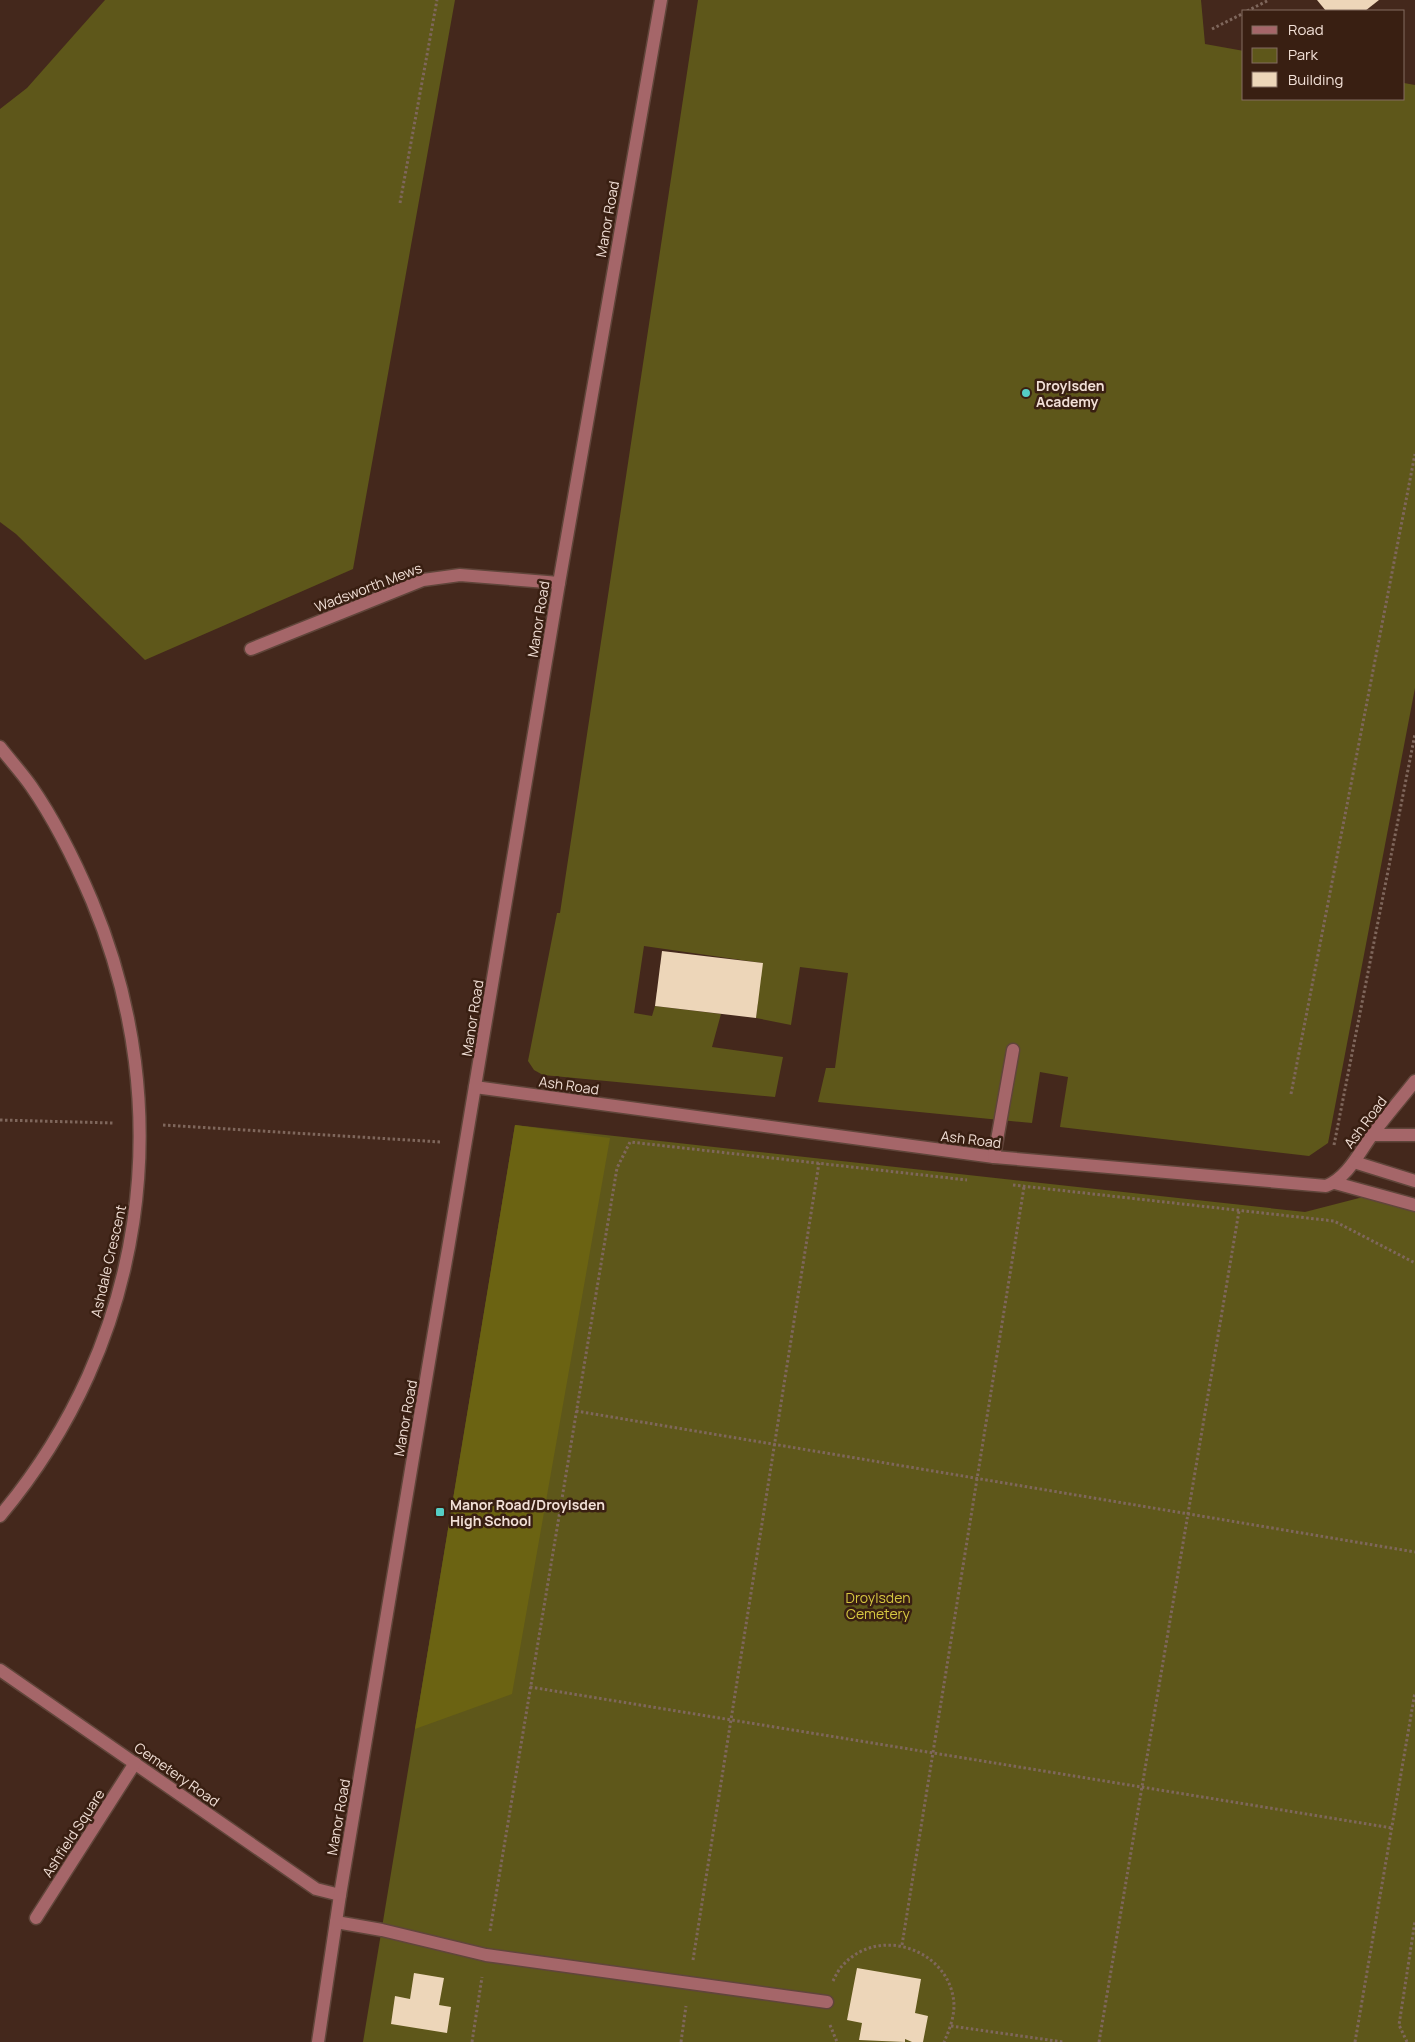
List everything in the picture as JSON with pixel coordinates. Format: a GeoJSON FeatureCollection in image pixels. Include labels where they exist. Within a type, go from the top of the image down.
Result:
{"type":"FeatureCollection","features":[{"type":"Feature","properties":{"kind":"street","name":"Manor Road"},"geometry":{"type":"LineString","coordinates":[[318,2042],[340,1895],[559,583],[661,0]]}},
{"type":"Feature","properties":{"kind":"street","name":"Wadsworth Mews"},"geometry":{"type":"LineString","coordinates":[[251,649],[423,580],[460,574],[559,583]]}},
{"type":"Feature","properties":{"kind":"street","name":"Ashdale Crescent"},"geometry":{"type":"LineString","coordinates":[[0,746],[32,787],[65,842],[101,924],[117,968],[133,1043],[141,1124],[137,1205],[129,1252],[112,1315],[95,1361],[72,1409],[36,1468],[0,1516]]}},
{"type":"Feature","properties":{"kind":"street"},"geometry":{"type":"LineString","coordinates":[[994,1157],[1013,1050]]}},
{"type":"Feature","properties":{"kind":"street","name":"Ash Road"},"geometry":{"type":"LineString","coordinates":[[475,1087],[994,1157],[1331,1185],[1354,1162],[1372,1135],[1415,1081]]}},
{"type":"Feature","properties":{"kind":"street"},"geometry":{"type":"LineString","coordinates":[[1372,1135],[1415,1135]]}},
{"type":"Feature","properties":{"kind":"street"},"geometry":{"type":"LineString","coordinates":[[1354,1162],[1415,1181]]}},
{"type":"Feature","properties":{"kind":"street"},"geometry":{"type":"LineString","coordinates":[[1331,1185],[1415,1204]]}},
{"type":"Feature","properties":{"kind":"street","name":"Cemetery Road"},"geometry":{"type":"LineString","coordinates":[[0,1670],[316,1889],[340,1895]]}},
{"type":"Feature","properties":{"kind":"street","name":"Ashfield Square"},"geometry":{"type":"LineString","coordinates":[[36,1918],[135,1763]]}},
{"type":"Feature","properties":{"kind":"street"},"geometry":{"type":"LineString","coordinates":[[336,1922],[382,1930],[486,1955],[826,2002]]}},
{"type":"Feature","properties":{"kind":"path"},"geometry":{"type":"LineString","coordinates":[[400,203],[437,0]]}},
{"type":"Feature","properties":{"kind":"path"},"geometry":{"type":"LineString","coordinates":[[1249,10],[1269,0]]}},
{"type":"Feature","properties":{"kind":"path"},"geometry":{"type":"LineString","coordinates":[[1212,29],[1242,14]]}},
{"type":"Feature","properties":{"kind":"path"},"geometry":{"type":"LineString","coordinates":[[1291,1094],[1415,454]]}},
{"type":"Feature","properties":{"kind":"path"},"geometry":{"type":"LineString","coordinates":[[1331,1185],[1415,734]]}},
{"type":"Feature","properties":{"kind":"path"},"geometry":{"type":"LineString","coordinates":[[0,1120],[141,1124],[466,1143]]}},
{"type":"Feature","properties":{"kind":"path"},"geometry":{"type":"LineString","coordinates":[[472,2042],[617,1168],[630,1142],[976,1181]]}},
{"type":"Feature","properties":{"kind":"path"},"geometry":{"type":"LineString","coordinates":[[681,2042],[819,1163]]}},
{"type":"Feature","properties":{"kind":"path"},"geometry":{"type":"LineString","coordinates":[[1005,1184],[1334,1221],[1415,1263]]}},
{"type":"Feature","properties":{"kind":"path"},"geometry":{"type":"LineString","coordinates":[[902,1945],[1024,1186]]}},
{"type":"Feature","properties":{"kind":"path"},"geometry":{"type":"LineString","coordinates":[[1099,2042],[1239,1211]]}},
{"type":"Feature","properties":{"kind":"path"},"geometry":{"type":"LineString","coordinates":[[576,1410],[1415,1552]]}},
{"type":"Feature","properties":{"kind":"path"},"geometry":{"type":"LineString","coordinates":[[530,1687],[1392,1828]]}},
{"type":"Feature","properties":{"kind":"path"},"geometry":{"type":"LineString","coordinates":[[1355,2042],[1415,1692]]}},
{"type":"Feature","properties":{"kind":"path"},"geometry":{"type":"LineString","coordinates":[[1407,2042],[1399,2026],[1415,1921]]}},
{"type":"Feature","properties":{"kind":"path"},"geometry":{"type":"LineString","coordinates":[[881,1945],[902,1945],[922,1953],[939,1966],[949,1984],[954,2005],[951,2026],[944,2042]]}},
{"type":"Feature","properties":{"kind":"path"},"geometry":{"type":"LineString","coordinates":[[951,2026],[1063,2042]]}},
{"type":"Feature","properties":{"kind":"green space"},"geometry":{"type":"Polygon","coordinates":[[[105,0],[455,0],[353,569],[145,660],[16,534],[0,522],[0,109],[27,88],[105,0]]]}},
{"type":"Feature","properties":{"kind":"green space","name":"Droylsden Academy"},"geometry":{"type":"Polygon","coordinates":[[[698,0],[1201,0],[1205,44],[1242,51],[1242,100],[1405,100],[1405,83],[1415,85],[1415,688],[1328,1143],[1309,1156],[1060,1127],[1068,1077],[1040,1072],[1032,1123],[818,1102],[826,1068],[835,1068],[848,973],[800,967],[791,1025],[756,1018],[762,963],[644,946],[634,1013],[652,1016],[655,1006],[721,1014],[712,1047],[783,1057],[775,1097],[543,1075],[534,1070],[528,1061],[557,913],[560,913],[698,0]]]}},
{"type":"Feature","properties":{"kind":"green space","name":"Droylsden Cemetery"},"geometry":{"type":"Polygon","coordinates":[[[515,1125],[1305,1212],[1367,1196],[1415,1212],[1415,2042],[363,2042],[515,1125]]]}},
{"type":"Feature","properties":{"kind":"shaded area"},"geometry":{"type":"Polygon","coordinates":[[[515,1125],[610,1138],[512,1694],[415,1729],[515,1125]]]}},
{"type":"Feature","properties":{"kind":"building"},"geometry":{"type":"Polygon","coordinates":[[[1317,0],[1379,0],[1366,10],[1325,10],[1317,0]]]}},
{"type":"Feature","properties":{"kind":"building"},"geometry":{"type":"Polygon","coordinates":[[[662,951],[763,963],[756,1018],[655,1006],[662,951]]]}},
{"type":"Feature","properties":{"kind":"building"},"geometry":{"type":"Polygon","coordinates":[[[857,1968],[921,1979],[915,2013],[928,2016],[923,2042],[912,2042],[905,2039],[905,2042],[859,2040],[862,2023],[847,2020],[857,1968]]]}},
{"type":"Feature","properties":{"kind":"building"},"geometry":{"type":"Polygon","coordinates":[[[414,1973],[444,1978],[439,2005],[451,2007],[447,2033],[391,2024],[395,1996],[410,1999],[414,1973]]]}},
{"type":"Feature","properties":{"kind":"place","name":"Droylsden Academy"},"geometry":{"type":"Point","coordinates":[1026,393]}},
{"type":"Feature","properties":{"kind":"place","name":"Manor Road/Droylsden High School"},"geometry":{"type":"Point","coordinates":[440,1512]}}]}
